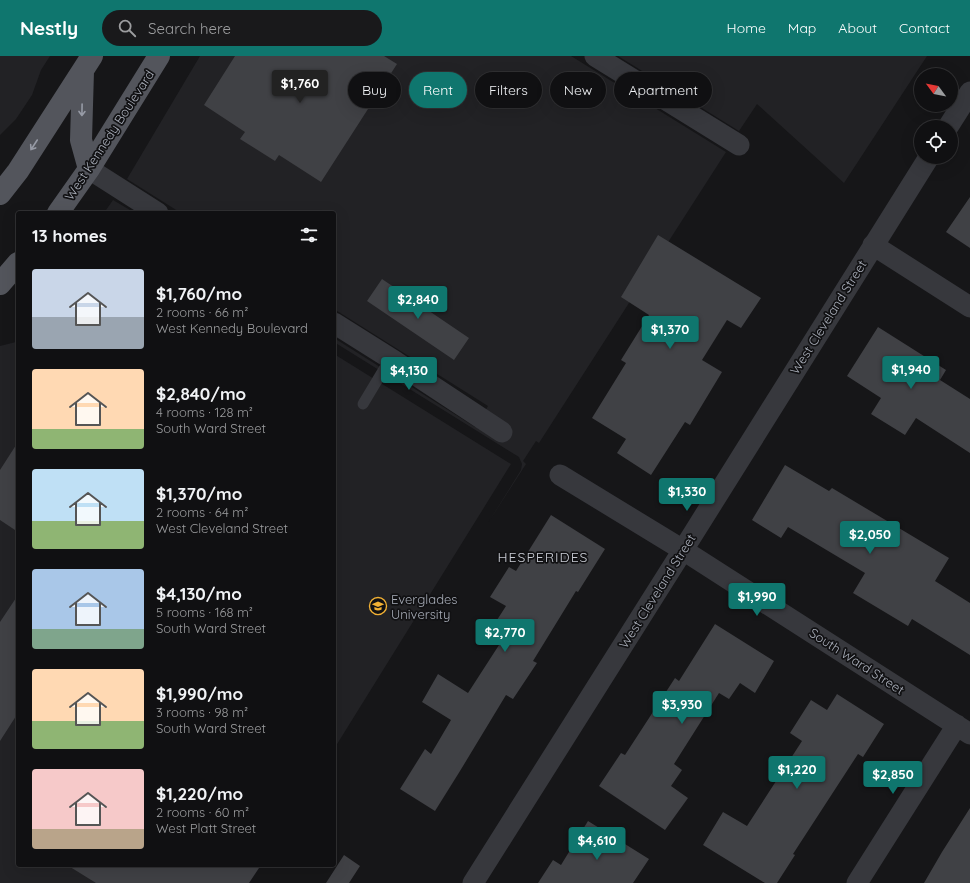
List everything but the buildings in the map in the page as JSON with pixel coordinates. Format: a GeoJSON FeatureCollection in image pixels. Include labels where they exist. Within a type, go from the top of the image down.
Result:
{"type":"FeatureCollection","features":[{"type":"Feature","properties":{"kind":"main road","name":"West Kennedy Boulevard"},"geometry":{"type":"LineString","coordinates":[[59,211],[89,169],[160,56]]}},
{"type":"Feature","properties":{"kind":"main road"},"geometry":{"type":"LineString","coordinates":[[87,63],[81,140],[89,169]]}},
{"type":"Feature","properties":{"kind":"main road"},"geometry":{"type":"LineString","coordinates":[[0,194],[18,171],[87,63]]}},
{"type":"Feature","properties":{"kind":"main road"},"geometry":{"type":"LineString","coordinates":[[0,284],[16,265]]}},
{"type":"Feature","properties":{"kind":"street"},"geometry":{"type":"LineString","coordinates":[[595,56],[739,146]]}},
{"type":"Feature","properties":{"kind":"street"},"geometry":{"type":"LineString","coordinates":[[952,120],[970,92]]}},
{"type":"Feature","properties":{"kind":"street","name":"West Cleveland Street"},"geometry":{"type":"LineString","coordinates":[[473,883],[925,164]]}},
{"type":"Feature","properties":{"kind":"street"},"geometry":{"type":"LineString","coordinates":[[89,169],[155,211]]}},
{"type":"Feature","properties":{"kind":"street"},"geometry":{"type":"LineString","coordinates":[[874,245],[970,307]]}},
{"type":"Feature","properties":{"kind":"street"},"geometry":{"type":"LineString","coordinates":[[336,324],[502,432]]}},
{"type":"Feature","properties":{"kind":"street","name":"South Ward Street"},"geometry":{"type":"LineString","coordinates":[[560,475],[683,550],[963,729]]}},
{"type":"Feature","properties":{"kind":"street"},"geometry":{"type":"LineString","coordinates":[[857,883],[963,729]]}},
{"type":"Feature","properties":{"kind":"lane"},"geometry":{"type":"LineString","coordinates":[[363,404],[390,359]]}},
{"type":"Feature","properties":{"kind":"shaded area"},"geometry":{"type":"Polygon","coordinates":[[[0,56],[50,56],[41,70],[32,95],[16,119],[0,135],[0,56]]]}},
{"type":"Feature","properties":{"kind":"shaded area"},"geometry":{"type":"Polygon","coordinates":[[[200,56],[571,56],[597,72],[550,72],[550,108],[606,108],[606,78],[614,83],[614,108],[655,108],[726,152],[539,443],[536,441],[523,461],[526,464],[488,523],[521,470],[522,464],[519,457],[336,343],[336,339],[475,427],[488,406],[336,310],[336,211],[178,211],[127,179],[200,56]]]}},
{"type":"Feature","properties":{"kind":"shaded area"},"geometry":{"type":"Polygon","coordinates":[[[618,56],[927,56],[919,68],[914,68],[914,76],[844,183],[757,104],[739,131],[702,108],[712,108],[712,72],[644,72],[618,56]]]}},
{"type":"Feature","properties":{"kind":"shaded area"},"geometry":{"type":"Polygon","coordinates":[[[113,200],[132,211],[105,211],[113,200]]]}},
{"type":"Feature","properties":{"kind":"shaded area"},"geometry":{"type":"Polygon","coordinates":[[[16,342],[16,867],[259,867],[248,883],[0,883],[0,346],[16,342]]]}},
{"type":"Feature","properties":{"kind":"shaded area","name":"Everglades University"},"geometry":{"type":"Polygon","coordinates":[[[336,355],[511,464],[336,746],[336,355]]]}},
{"type":"Feature","properties":{"kind":"place","name":"Everglades University"},"geometry":{"type":"Point","coordinates":[378,606]}},
{"type":"Feature","properties":{"kind":"district","name":"HESPERIDES"},"geometry":{"type":"Point","coordinates":[543,557]}}]}
